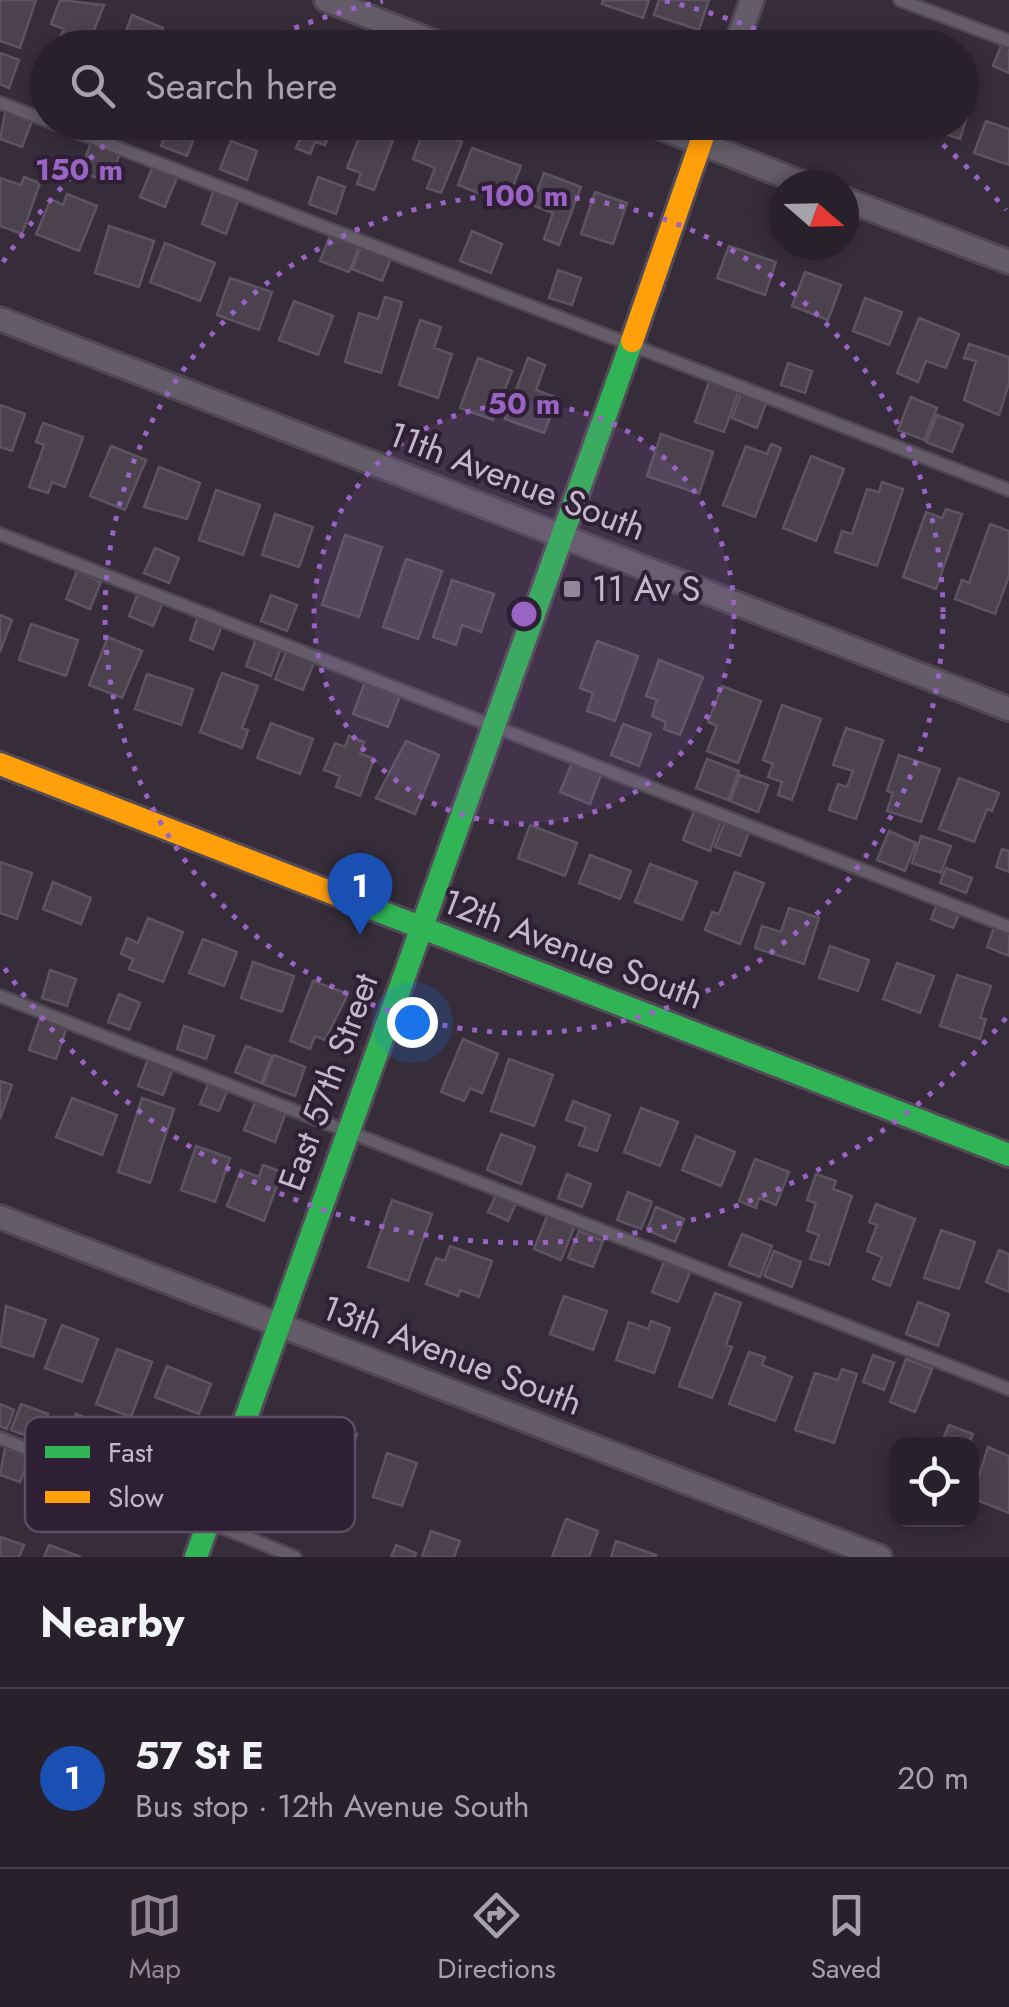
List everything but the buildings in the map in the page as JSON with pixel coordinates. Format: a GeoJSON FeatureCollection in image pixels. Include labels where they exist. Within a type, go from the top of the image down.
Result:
{"type":"FeatureCollection","features":[{"type":"Feature","properties":{"kind":"street"},"geometry":{"type":"LineString","coordinates":[[326,0],[404,30]]}},
{"type":"Feature","properties":{"kind":"street"},"geometry":{"type":"LineString","coordinates":[[741,30],[752,0]]}},
{"type":"Feature","properties":{"kind":"street","name":"East 57th Street"},"geometry":{"type":"LineString","coordinates":[[246,1417],[564,536],[701,140]]}},
{"type":"Feature","properties":{"kind":"street"},"geometry":{"type":"LineString","coordinates":[[718,140],[778,170]]}},
{"type":"Feature","properties":{"kind":"street"},"geometry":{"type":"LineString","coordinates":[[859,205],[1009,262]]}},
{"type":"Feature","properties":{"kind":"street","name":"11th Avenue South"},"geometry":{"type":"LineString","coordinates":[[0,319],[1009,709]]}},
{"type":"Feature","properties":{"kind":"street","name":"12th Avenue South"},"geometry":{"type":"LineString","coordinates":[[0,764],[1009,1155]]}},
{"type":"Feature","properties":{"kind":"street","name":"13th Avenue South"},"geometry":{"type":"LineString","coordinates":[[0,1217],[880,1557]]}},
{"type":"Feature","properties":{"kind":"street","name":"East 57th Street"},"geometry":{"type":"LineString","coordinates":[[196,1557],[205,1532]]}},
{"type":"Feature","properties":{"kind":"lane"},"geometry":{"type":"LineString","coordinates":[[900,0],[978,30]]}},
{"type":"Feature","properties":{"kind":"lane"},"geometry":{"type":"LineString","coordinates":[[979,30],[1009,42]]}},
{"type":"Feature","properties":{"kind":"lane"},"geometry":{"type":"LineString","coordinates":[[0,103],[30,115]]}},
{"type":"Feature","properties":{"kind":"lane"},"geometry":{"type":"LineString","coordinates":[[96,140],[1009,490]]}},
{"type":"Feature","properties":{"kind":"lane"},"geometry":{"type":"LineString","coordinates":[[0,534],[1009,927]]}},
{"type":"Feature","properties":{"kind":"lane"},"geometry":{"type":"LineString","coordinates":[[0,996],[1009,1389]]}},
{"type":"Feature","properties":{"kind":"lane"},"geometry":{"type":"LineString","coordinates":[[0,1438],[25,1448]]}},
{"type":"Feature","properties":{"kind":"lane"},"geometry":{"type":"LineString","coordinates":[[233,1532],[295,1557]]}},
{"type":"Feature","properties":{"kind":"traffic: fast"},"geometry":{"type":"LineString","coordinates":[[246,1417],[632,341]]}},
{"type":"Feature","properties":{"kind":"traffic: fast"},"geometry":{"type":"LineString","coordinates":[[353,901],[1009,1155]]}},
{"type":"Feature","properties":{"kind":"traffic: fast"},"geometry":{"type":"LineString","coordinates":[[196,1557],[205,1532]]}},
{"type":"Feature","properties":{"kind":"traffic: slow"},"geometry":{"type":"LineString","coordinates":[[632,341],[702,140]]}},
{"type":"Feature","properties":{"kind":"traffic: slow"},"geometry":{"type":"LineString","coordinates":[[0,764],[353,901]]}},
{"type":"Feature","properties":{"kind":"place","name":"11 Av S"},"geometry":{"type":"Point","coordinates":[572,589]}},
{"type":"Feature","properties":{"kind":"place","name":"57 St E"},"geometry":{"type":"Point","coordinates":[360,935]}}]}
